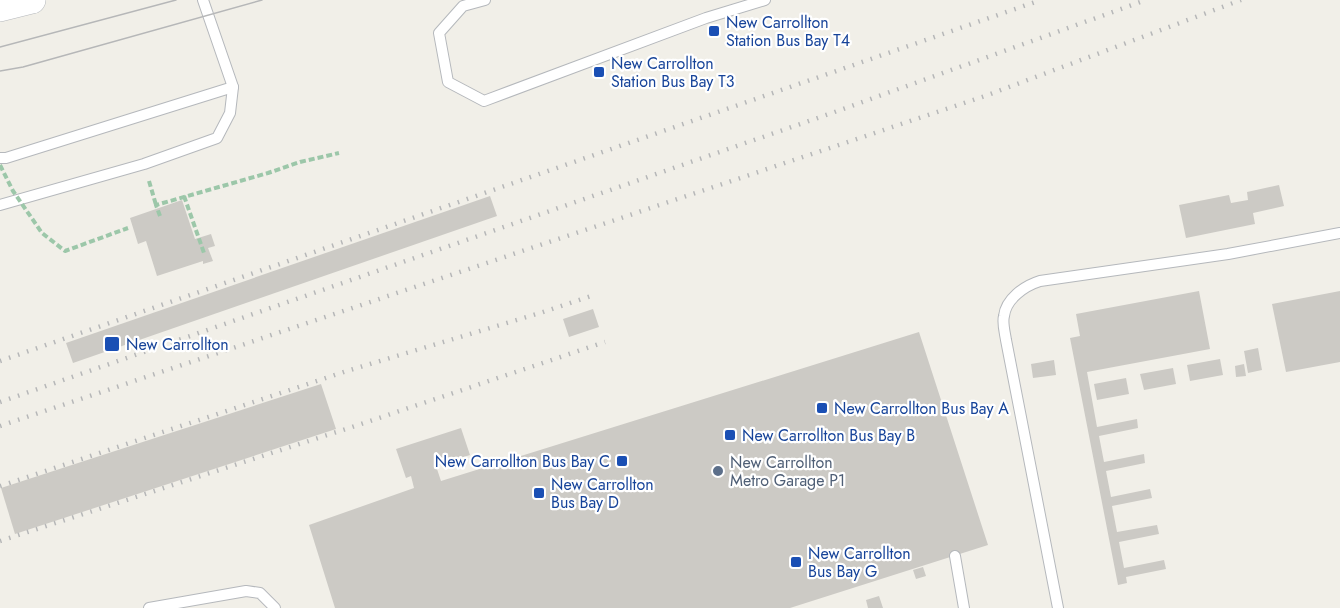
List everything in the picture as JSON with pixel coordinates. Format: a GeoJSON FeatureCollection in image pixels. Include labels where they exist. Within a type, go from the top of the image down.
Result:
{"type":"FeatureCollection","features":[{"type":"Feature","properties":{"kind":"street"},"geometry":{"type":"LineString","coordinates":[[0,8],[32,0]]}},
{"type":"Feature","properties":{"kind":"lane"},"geometry":{"type":"LineString","coordinates":[[0,205],[144,164],[217,138],[230,113],[232,87],[203,0]]}},
{"type":"Feature","properties":{"kind":"lane"},"geometry":{"type":"LineString","coordinates":[[485,0],[463,6],[439,33],[448,82],[484,102],[706,18],[765,0]]}},
{"type":"Feature","properties":{"kind":"lane"},"geometry":{"type":"LineString","coordinates":[[0,158],[232,87]]}},
{"type":"Feature","properties":{"kind":"lane"},"geometry":{"type":"LineString","coordinates":[[1058,608],[1006,340],[1003,317],[1008,303],[1028,285],[1040,281],[1228,254],[1340,233]]}},
{"type":"Feature","properties":{"kind":"lane"},"geometry":{"type":"LineString","coordinates":[[955,556],[964,608]]}},
{"type":"Feature","properties":{"kind":"lane"},"geometry":{"type":"LineString","coordinates":[[149,608],[246,591],[260,593],[275,608]]}},
{"type":"Feature","properties":{"kind":"path"},"geometry":{"type":"LineString","coordinates":[[156,205],[300,162],[339,153]]}},
{"type":"Feature","properties":{"kind":"path"},"geometry":{"type":"LineString","coordinates":[[0,165],[13,191],[42,233],[65,251],[129,228]]}},
{"type":"Feature","properties":{"kind":"path"},"geometry":{"type":"LineString","coordinates":[[149,181],[160,216]]}},
{"type":"Feature","properties":{"kind":"path"},"geometry":{"type":"LineString","coordinates":[[184,196],[204,253]]}},
{"type":"Feature","properties":{"kind":"building"},"geometry":{"type":"Polygon","coordinates":[[[1279,185],[1284,206],[1253,213],[1255,224],[1186,238],[1179,205],[1229,195],[1231,203],[1248,200],[1247,192],[1279,185]]]}},
{"type":"Feature","properties":{"kind":"building"},"geometry":{"type":"Polygon","coordinates":[[[490,196],[497,216],[73,363],[66,343],[490,196]]]}},
{"type":"Feature","properties":{"kind":"building"},"geometry":{"type":"Polygon","coordinates":[[[182,200],[195,239],[211,234],[215,246],[208,248],[213,261],[203,264],[203,261],[157,276],[146,241],[138,244],[130,218],[182,200]]]}},
{"type":"Feature","properties":{"kind":"building"},"geometry":{"type":"Polygon","coordinates":[[[1199,291],[1210,349],[1087,372],[1097,427],[1137,419],[1138,428],[1099,436],[1104,462],[1144,454],[1145,463],[1106,471],[1111,497],[1150,489],[1152,498],[1112,506],[1117,532],[1157,525],[1159,534],[1119,542],[1124,568],[1164,560],[1166,569],[1126,577],[1127,583],[1118,585],[1070,338],[1080,336],[1076,314],[1199,291]]]}},
{"type":"Feature","properties":{"kind":"building"},"geometry":{"type":"Polygon","coordinates":[[[1340,291],[1340,362],[1286,372],[1272,304],[1340,291]]]}},
{"type":"Feature","properties":{"kind":"building"},"geometry":{"type":"Polygon","coordinates":[[[593,309],[599,327],[569,337],[563,319],[593,309]]]}},
{"type":"Feature","properties":{"kind":"building","name":"New Carrollton Metro Garage P1"},"geometry":{"type":"Polygon","coordinates":[[[919,332],[988,545],[790,608],[335,608],[309,525],[414,488],[411,476],[406,478],[396,449],[461,428],[470,455],[436,466],[441,481],[919,332]]]}},
{"type":"Feature","properties":{"kind":"building"},"geometry":{"type":"Polygon","coordinates":[[[1258,348],[1262,370],[1248,373],[1244,351],[1258,348]]]}},
{"type":"Feature","properties":{"kind":"building"},"geometry":{"type":"Polygon","coordinates":[[[1220,359],[1223,375],[1190,381],[1187,365],[1220,359]]]}},
{"type":"Feature","properties":{"kind":"building"},"geometry":{"type":"Polygon","coordinates":[[[1054,360],[1056,375],[1033,378],[1031,364],[1054,360]]]}},
{"type":"Feature","properties":{"kind":"building"},"geometry":{"type":"Polygon","coordinates":[[[1244,364],[1246,376],[1236,377],[1235,366],[1244,364]]]}},
{"type":"Feature","properties":{"kind":"building"},"geometry":{"type":"Polygon","coordinates":[[[1173,368],[1176,384],[1144,390],[1140,374],[1173,368]]]}},
{"type":"Feature","properties":{"kind":"building"},"geometry":{"type":"Polygon","coordinates":[[[1126,378],[1129,394],[1097,400],[1094,384],[1126,378]]]}},
{"type":"Feature","properties":{"kind":"building"},"geometry":{"type":"Polygon","coordinates":[[[321,384],[336,429],[15,534],[1,488],[321,384]]]}},
{"type":"Feature","properties":{"kind":"building"},"geometry":{"type":"Polygon","coordinates":[[[923,567],[926,576],[916,579],[913,570],[923,567]]]}},
{"type":"Feature","properties":{"kind":"building"},"geometry":{"type":"Polygon","coordinates":[[[879,596],[883,608],[868,608],[866,600],[879,596]]]}},
{"type":"Feature","properties":{"kind":"tram line"},"geometry":{"type":"LineString","coordinates":[[0,47],[176,0]]}},
{"type":"Feature","properties":{"kind":"tram line"},"geometry":{"type":"LineString","coordinates":[[0,71],[23,67],[262,0]]}},
{"type":"Feature","properties":{"kind":"railway"},"geometry":{"type":"LineString","coordinates":[[0,361],[1041,0]]}},
{"type":"Feature","properties":{"kind":"railway"},"geometry":{"type":"LineString","coordinates":[[0,402],[829,114],[1146,0]]}},
{"type":"Feature","properties":{"kind":"railway"},"geometry":{"type":"LineString","coordinates":[[0,426],[985,96],[1241,0]]}},
{"type":"Feature","properties":{"kind":"railway"},"geometry":{"type":"LineString","coordinates":[[0,486],[350,370],[591,296]]}},
{"type":"Feature","properties":{"kind":"railway"},"geometry":{"type":"LineString","coordinates":[[0,541],[605,342]]}},
{"type":"Feature","properties":{"kind":"place","name":"New Carrollton Station Bus Bay T4"},"geometry":{"type":"Point","coordinates":[714,31]}},
{"type":"Feature","properties":{"kind":"place","name":"New Carrollton Station Bus Bay T3"},"geometry":{"type":"Point","coordinates":[599,72]}},
{"type":"Feature","properties":{"kind":"place","name":"New Carrollton"},"geometry":{"type":"Point","coordinates":[112,344]}},
{"type":"Feature","properties":{"kind":"place","name":"New Carrollton Bus Bay A"},"geometry":{"type":"Point","coordinates":[822,408]}},
{"type":"Feature","properties":{"kind":"place","name":"New Carrollton Bus Bay B"},"geometry":{"type":"Point","coordinates":[730,435]}},
{"type":"Feature","properties":{"kind":"place","name":"New Carrollton Bus Bay C"},"geometry":{"type":"Point","coordinates":[622,461]}},
{"type":"Feature","properties":{"kind":"place","name":"New Carrollton Metro Garage P1"},"geometry":{"type":"Point","coordinates":[718,471]}},
{"type":"Feature","properties":{"kind":"place","name":"New Carrollton Bus Bay D"},"geometry":{"type":"Point","coordinates":[539,493]}},
{"type":"Feature","properties":{"kind":"place","name":"New Carrollton Bus Bay G"},"geometry":{"type":"Point","coordinates":[796,562]}}]}
